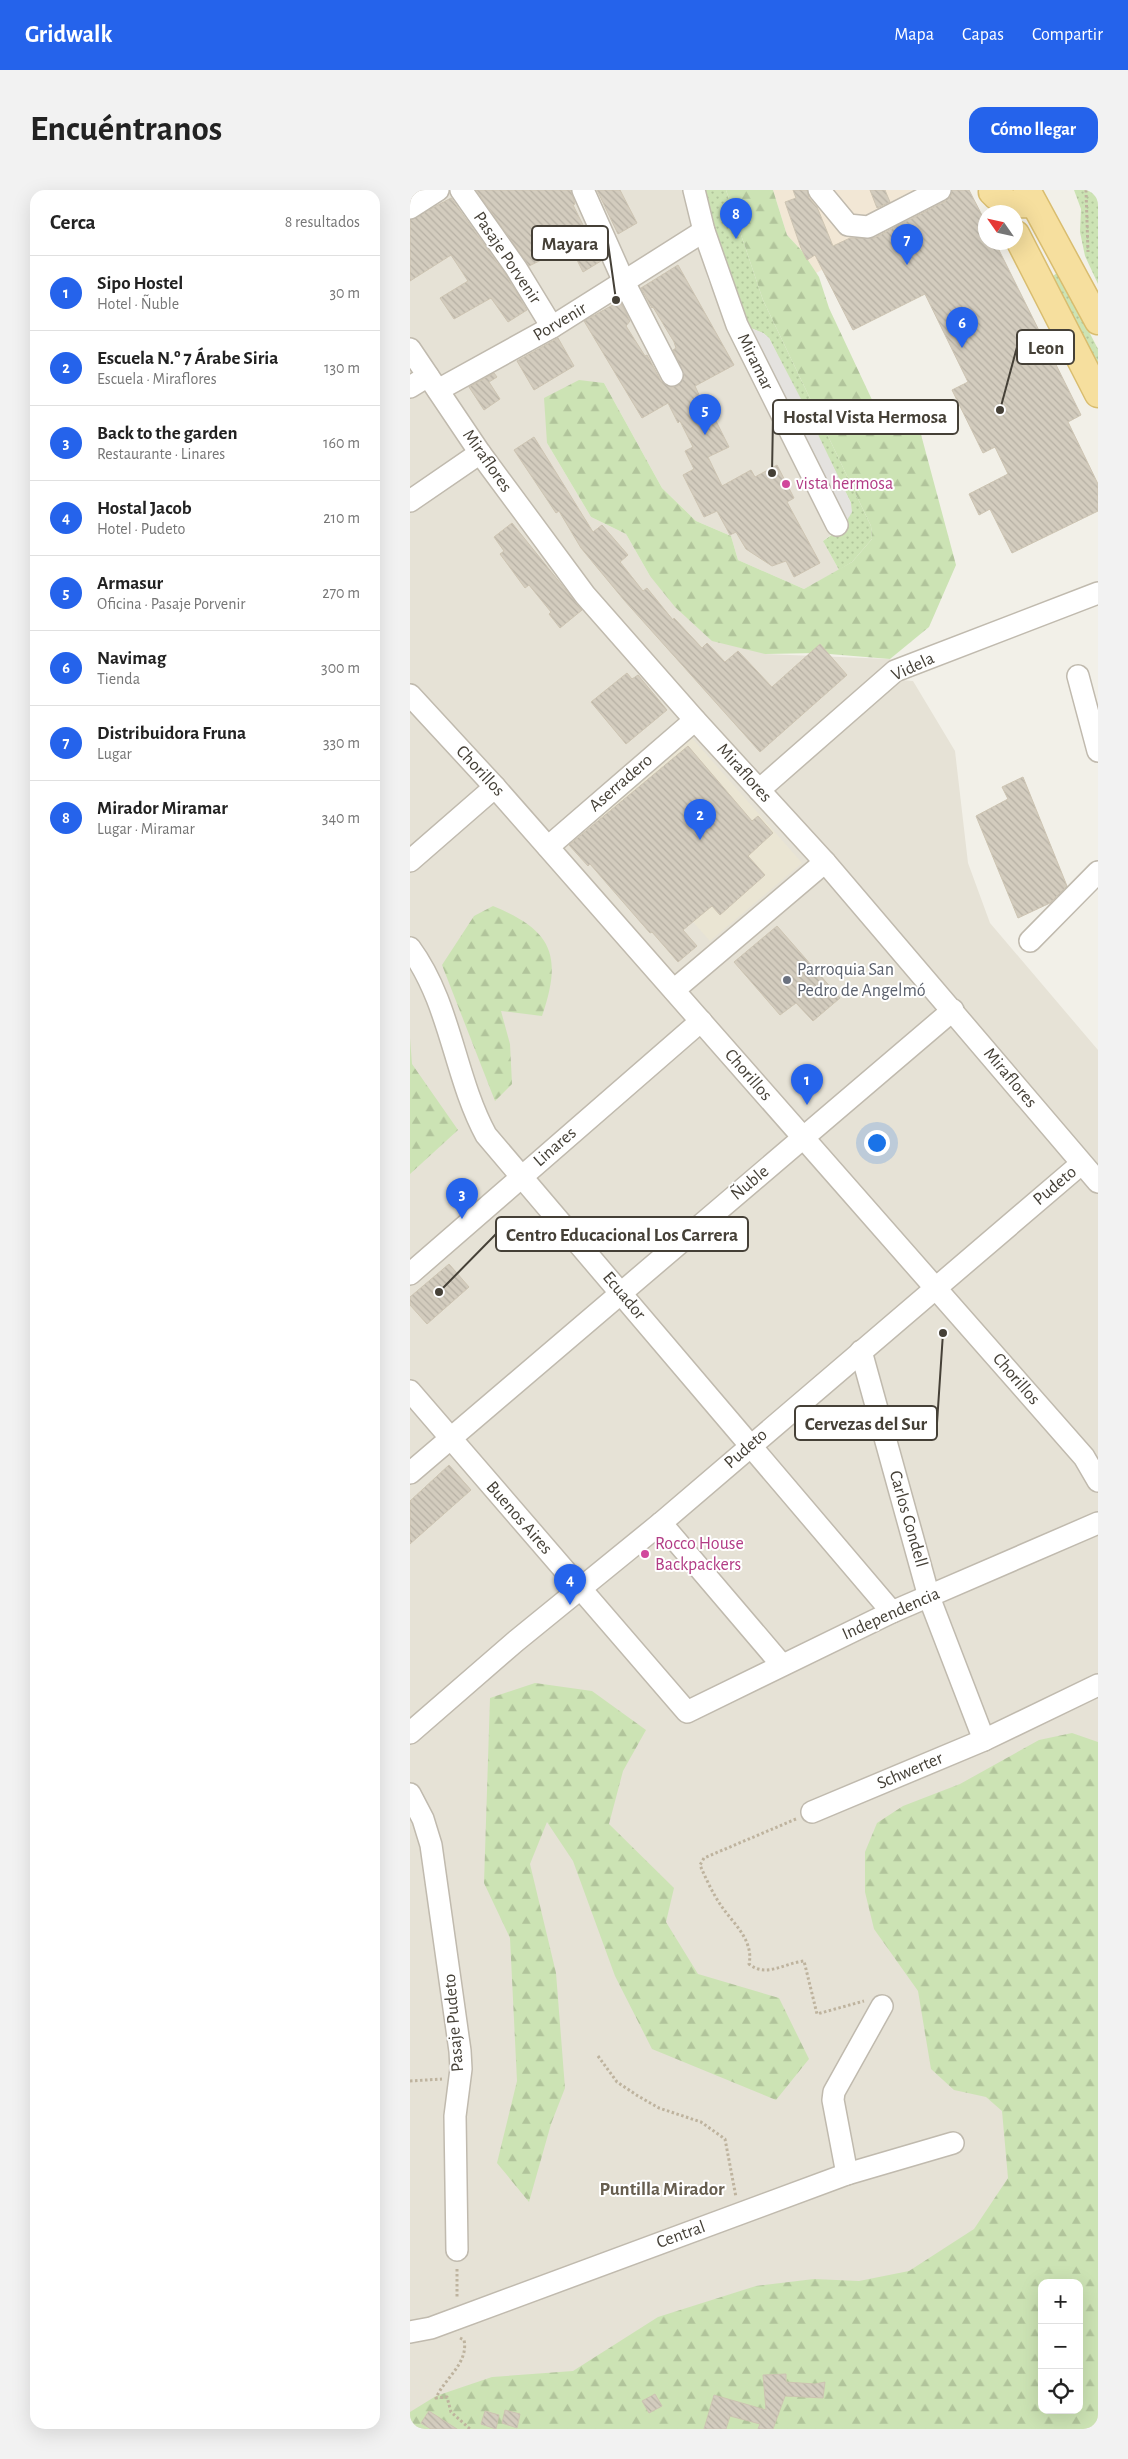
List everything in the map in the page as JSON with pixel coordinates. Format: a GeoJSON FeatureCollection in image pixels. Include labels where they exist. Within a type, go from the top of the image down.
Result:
{"type":"FeatureCollection","features":[{"type":"Feature","properties":{"kind":"main road"},"geometry":{"type":"LineString","coordinates":[[996,198],[1010,203],[1031,197],[1098,320]]}},
{"type":"Feature","properties":{"kind":"main road"},"geometry":{"type":"LineString","coordinates":[[1023,248],[1098,394]]}},
{"type":"Feature","properties":{"kind":"street"},"geometry":{"type":"LineString","coordinates":[[410,208],[438,190]]}},
{"type":"Feature","properties":{"kind":"street","name":"Pasaje Porvenir"},"geometry":{"type":"LineString","coordinates":[[461,190],[523,278],[552,327]]}},
{"type":"Feature","properties":{"kind":"street"},"geometry":{"type":"LineString","coordinates":[[583,190],[624,282],[672,375]]}},
{"type":"Feature","properties":{"kind":"street","name":"Miramar"},"geometry":{"type":"LineString","coordinates":[[694,190],[704,231],[737,325],[837,525]]}},
{"type":"Feature","properties":{"kind":"street"},"geometry":{"type":"LineString","coordinates":[[819,190],[848,225],[868,227],[940,190]]}},
{"type":"Feature","properties":{"kind":"street","name":"Porvenir"},"geometry":{"type":"LineString","coordinates":[[410,387],[433,383],[552,327],[704,231]]}},
{"type":"Feature","properties":{"kind":"street","name":"Miraflores"},"geometry":{"type":"LineString","coordinates":[[410,349],[480,453],[566,571],[695,720],[825,862],[1098,1182]]}},
{"type":"Feature","properties":{"kind":"street"},"geometry":{"type":"LineString","coordinates":[[410,501],[480,453]]}},
{"type":"Feature","properties":{"kind":"street","name":"Videla"},"geometry":{"type":"LineString","coordinates":[[759,790],[895,671],[1098,594]]}},
{"type":"Feature","properties":{"kind":"street"},"geometry":{"type":"LineString","coordinates":[[1078,676],[1098,751]]}},
{"type":"Feature","properties":{"kind":"street","name":"Chorillos"},"geometry":{"type":"LineString","coordinates":[[410,695],[495,787],[936,1288],[1091,1458],[1098,1481]]}},
{"type":"Feature","properties":{"kind":"street","name":"Aserradero"},"geometry":{"type":"LineString","coordinates":[[548,847],[695,720]]}},
{"type":"Feature","properties":{"kind":"street"},"geometry":{"type":"LineString","coordinates":[[411,857],[495,787]]}},
{"type":"Feature","properties":{"kind":"street"},"geometry":{"type":"LineString","coordinates":[[674,990],[825,862]]}},
{"type":"Feature","properties":{"kind":"street"},"geometry":{"type":"LineString","coordinates":[[1030,941],[1098,872]]}},
{"type":"Feature","properties":{"kind":"street","name":"Ecuador"},"geometry":{"type":"LineString","coordinates":[[410,948],[426,973],[449,1028],[476,1117],[486,1135],[892,1612]]}},
{"type":"Feature","properties":{"kind":"street","name":"Ñuble"},"geometry":{"type":"LineString","coordinates":[[410,1473],[953,1010]]}},
{"type":"Feature","properties":{"kind":"street","name":"Linares"},"geometry":{"type":"LineString","coordinates":[[410,1274],[701,1021]]}},
{"type":"Feature","properties":{"kind":"street","name":"Pudeto"},"geometry":{"type":"LineString","coordinates":[[410,1733],[580,1588],[661,1523],[1081,1164]]}},
{"type":"Feature","properties":{"kind":"street","name":"Carlos Condell"},"geometry":{"type":"LineString","coordinates":[[861,1351],[930,1597],[984,1740]]}},
{"type":"Feature","properties":{"kind":"street","name":"Buenos Aires"},"geometry":{"type":"LineString","coordinates":[[410,1391],[688,1712]]}},
{"type":"Feature","properties":{"kind":"street"},"geometry":{"type":"LineString","coordinates":[[661,1523],[782,1665]]}},
{"type":"Feature","properties":{"kind":"street","name":"Independencia"},"geometry":{"type":"LineString","coordinates":[[688,1712],[892,1612],[1098,1523]]}},
{"type":"Feature","properties":{"kind":"street","name":"Schwerter"},"geometry":{"type":"LineString","coordinates":[[812,1812],[984,1740],[1098,1685]]}},
{"type":"Feature","properties":{"kind":"street","name":"Pasaje Pudeto"},"geometry":{"type":"LineString","coordinates":[[410,1794],[423,1819],[431,1845],[460,2052],[461,2069],[455,2116],[457,2250]]}},
{"type":"Feature","properties":{"kind":"street"},"geometry":{"type":"LineString","coordinates":[[847,2174],[832,2100],[834,2092],[882,2006]]}},
{"type":"Feature","properties":{"kind":"street","name":"Central"},"geometry":{"type":"LineString","coordinates":[[410,2332],[431,2328],[458,2328],[739,2214],[847,2174],[953,2143]]}},
{"type":"Feature","properties":{"kind":"path"},"geometry":{"type":"LineString","coordinates":[[1086,190],[1088,252]]}},
{"type":"Feature","properties":{"kind":"path"},"geometry":{"type":"LineString","coordinates":[[812,1812],[704,1858],[700,1865],[721,1906],[746,1940],[751,1957],[749,1964],[759,1970],[766,1971],[804,1961],[817,2014],[872,1998],[878,1999],[882,2006]]}},
{"type":"Feature","properties":{"kind":"path"},"geometry":{"type":"LineString","coordinates":[[598,2056],[617,2082],[638,2096],[659,2108],[700,2122],[725,2140],[739,2214]]}},
{"type":"Feature","properties":{"kind":"path"},"geometry":{"type":"LineString","coordinates":[[410,2081],[438,2080]]}},
{"type":"Feature","properties":{"kind":"path"},"geometry":{"type":"LineString","coordinates":[[457,2250],[458,2328],[464,2340],[464,2352],[454,2373],[436,2398],[447,2397],[451,2412],[470,2429]]}},
{"type":"Feature","properties":{"kind":"shaded area"},"geometry":{"type":"Polygon","coordinates":[[[410,190],[685,190],[708,280],[749,373],[832,534],[823,541],[839,570],[804,589],[738,560],[731,536],[696,521],[662,488],[604,383],[547,443],[591,517],[626,534],[650,576],[765,654],[890,659],[902,680],[913,681],[955,751],[968,863],[990,923],[1098,1050],[1098,2429],[410,2429],[410,190]]]}},
{"type":"Feature","properties":{"kind":"shaded area"},"geometry":{"type":"Polygon","coordinates":[[[773,190],[969,190],[816,273],[802,251],[787,235],[773,190]]]}},
{"type":"Feature","properties":{"kind":"shaded area"},"geometry":{"type":"Polygon","coordinates":[[[748,327],[763,333],[769,338],[801,399],[851,503],[852,512],[845,524],[748,327]]]}},
{"type":"Feature","properties":{"kind":"shaded area"},"geometry":{"type":"Polygon","coordinates":[[[691,737],[802,863],[710,941],[599,816],[691,737]]]}},
{"type":"Feature","properties":{"kind":"green space"},"geometry":{"type":"Polygon","coordinates":[[[702,190],[726,190],[763,300],[871,526],[872,539],[852,562],[839,570],[823,541],[840,529],[851,503],[769,338],[763,333],[748,327],[730,289],[702,190]]]}},
{"type":"Feature","properties":{"kind":"green space"},"geometry":{"type":"Polygon","coordinates":[[[726,190],[773,190],[787,235],[802,251],[819,277],[829,308],[881,419],[919,427],[956,565],[929,627],[890,659],[817,653],[765,654],[712,641],[675,607],[650,576],[626,534],[591,517],[547,443],[544,398],[579,380],[604,383],[662,488],[696,521],[731,536],[738,560],[804,589],[852,562],[872,539],[871,526],[763,300],[726,190]]]}},
{"type":"Feature","properties":{"kind":"green space"},"geometry":{"type":"Polygon","coordinates":[[[1074,190],[1098,190],[1098,284],[1085,256],[1080,232],[1081,209],[1074,190]]]}},
{"type":"Feature","properties":{"kind":"green space"},"geometry":{"type":"Polygon","coordinates":[[[1058,272],[1098,349],[1098,365],[1054,279],[1053,276],[1058,272]]]}},
{"type":"Feature","properties":{"kind":"green space"},"geometry":{"type":"Polygon","coordinates":[[[493,906],[513,915],[540,935],[548,947],[552,976],[542,1016],[501,1011],[510,1044],[512,1084],[495,1101],[442,965],[474,916],[493,906]]]}},
{"type":"Feature","properties":{"kind":"green space"},"geometry":{"type":"Polygon","coordinates":[[[410,1038],[412,1064],[458,1130],[410,1174],[410,1038]]]}},
{"type":"Feature","properties":{"kind":"green space"},"geometry":{"type":"Polygon","coordinates":[[[535,1683],[592,1691],[646,1730],[623,1771],[609,1824],[674,1888],[666,1922],[698,1974],[779,1998],[809,2059],[776,2100],[652,2049],[615,1976],[573,1861],[547,1822],[530,1864],[556,1973],[565,2088],[551,2124],[529,2202],[497,2163],[517,2081],[510,1938],[484,1883],[490,1698],[535,1683]]]}},
{"type":"Feature","properties":{"kind":"green space"},"geometry":{"type":"Polygon","coordinates":[[[1072,1733],[1098,1742],[1098,2429],[410,2429],[410,2412],[436,2396],[492,2377],[573,2371],[658,2317],[756,2286],[814,2279],[859,2281],[909,2271],[974,2229],[1008,2178],[1002,2111],[986,2097],[954,2090],[931,2069],[918,1991],[874,1929],[865,1892],[865,1852],[877,1823],[903,1806],[960,1784],[1039,1740],[1072,1733]]]}},
{"type":"Feature","properties":{"kind":"building"},"geometry":{"type":"Polygon","coordinates":[[[476,190],[571,190],[575,204],[573,205],[601,261],[583,272],[570,246],[529,266],[476,190]]]}},
{"type":"Feature","properties":{"kind":"building"},"geometry":{"type":"Polygon","coordinates":[[[597,190],[620,190],[637,223],[618,234],[597,190]]]}},
{"type":"Feature","properties":{"kind":"building"},"geometry":{"type":"Polygon","coordinates":[[[793,190],[807,190],[809,198],[817,207],[833,246],[850,238],[874,238],[946,201],[951,196],[952,190],[969,190],[978,207],[978,250],[999,250],[1081,415],[1068,422],[1098,484],[1098,511],[1012,553],[990,509],[979,515],[969,494],[1008,474],[995,447],[983,453],[952,390],[968,382],[925,294],[853,330],[815,255],[807,260],[801,248],[785,202],[796,198],[793,190]]]}},
{"type":"Feature","properties":{"kind":"building"},"geometry":{"type":"Polygon","coordinates":[[[870,190],[885,190],[890,202],[877,208],[870,190]]]}},
{"type":"Feature","properties":{"kind":"building"},"geometry":{"type":"Polygon","coordinates":[[[451,198],[506,275],[527,310],[508,322],[491,298],[454,319],[440,298],[468,281],[451,255],[410,281],[410,220],[451,198]]]}},
{"type":"Feature","properties":{"kind":"building"},"geometry":{"type":"Polygon","coordinates":[[[678,265],[734,365],[695,386],[712,423],[716,421],[729,447],[708,457],[722,486],[751,470],[755,477],[777,465],[794,498],[787,502],[820,563],[794,577],[786,561],[772,566],[746,549],[736,532],[730,535],[717,511],[704,517],[683,475],[694,469],[685,451],[693,447],[680,421],[678,423],[668,403],[642,418],[584,321],[620,301],[630,321],[626,326],[645,356],[647,355],[661,381],[671,387],[678,386],[684,375],[673,350],[676,348],[674,342],[641,288],[678,265]]]}},
{"type":"Feature","properties":{"kind":"building"},"geometry":{"type":"Polygon","coordinates":[[[558,338],[574,366],[534,390],[517,361],[558,338]]]}},
{"type":"Feature","properties":{"kind":"building"},"geometry":{"type":"Polygon","coordinates":[[[494,373],[497,377],[489,382],[500,399],[484,410],[469,387],[494,373]]]}},
{"type":"Feature","properties":{"kind":"building"},"geometry":{"type":"Polygon","coordinates":[[[534,437],[593,532],[602,525],[628,555],[620,562],[643,591],[647,588],[673,620],[674,618],[702,648],[707,643],[725,662],[738,651],[772,687],[820,644],[847,675],[760,752],[624,600],[581,548],[559,511],[556,513],[514,450],[534,437]]]}},
{"type":"Feature","properties":{"kind":"building"},"geometry":{"type":"Polygon","coordinates":[[[512,523],[582,610],[560,628],[549,614],[551,612],[529,585],[525,588],[500,554],[504,551],[494,537],[512,523]]]}},
{"type":"Feature","properties":{"kind":"building"},"geometry":{"type":"Polygon","coordinates":[[[627,673],[632,679],[638,675],[667,710],[626,744],[591,702],[627,673]]]}},
{"type":"Feature","properties":{"kind":"building"},"geometry":{"type":"Polygon","coordinates":[[[688,746],[752,821],[758,816],[773,833],[748,856],[765,875],[720,915],[712,906],[683,930],[697,946],[678,962],[590,864],[588,866],[569,845],[688,746]]]}},
{"type":"Feature","properties":{"kind":"building"},"geometry":{"type":"Polygon","coordinates":[[[1023,777],[1067,886],[1050,903],[1018,918],[976,816],[1008,799],[1002,787],[1023,777]]]}},
{"type":"Feature","properties":{"kind":"building","name":"Parroquia San Pedro de Angelmó"},"geometry":{"type":"Polygon","coordinates":[[[777,926],[840,998],[813,1021],[796,1003],[780,1015],[734,962],[777,926]]]}},
{"type":"Feature","properties":{"kind":"building"},"geometry":{"type":"Polygon","coordinates":[[[449,1264],[469,1287],[427,1324],[410,1305],[410,1297],[449,1264]]]}},
{"type":"Feature","properties":{"kind":"building"},"geometry":{"type":"Polygon","coordinates":[[[449,1465],[471,1490],[410,1544],[410,1501],[449,1465]]]}},
{"type":"Feature","properties":{"kind":"building"},"geometry":{"type":"Polygon","coordinates":[[[786,2374],[786,2382],[815,2384],[825,2382],[823,2398],[785,2396],[773,2429],[758,2429],[760,2424],[730,2416],[726,2429],[704,2429],[714,2395],[766,2410],[763,2375],[786,2374]]]}},
{"type":"Feature","properties":{"kind":"building"},"geometry":{"type":"Polygon","coordinates":[[[655,2394],[662,2406],[649,2413],[642,2401],[655,2394]]]}},
{"type":"Feature","properties":{"kind":"building"},"geometry":{"type":"Polygon","coordinates":[[[505,2410],[520,2414],[517,2428],[502,2423],[505,2410]]]}},
{"type":"Feature","properties":{"kind":"building"},"geometry":{"type":"Polygon","coordinates":[[[429,2411],[457,2429],[431,2429],[421,2423],[429,2411]]]}},
{"type":"Feature","properties":{"kind":"building"},"geometry":{"type":"Polygon","coordinates":[[[485,2411],[499,2415],[496,2429],[481,2424],[485,2411]]]}},
{"type":"Feature","properties":{"kind":"place","name":"Mirador Miramar"},"geometry":{"type":"Point","coordinates":[736,239]}},
{"type":"Feature","properties":{"kind":"place","name":"Distribuidora Fruna"},"geometry":{"type":"Point","coordinates":[907,265]}},
{"type":"Feature","properties":{"kind":"place","name":"Mayara"},"geometry":{"type":"Point","coordinates":[616,300]}},
{"type":"Feature","properties":{"kind":"place","name":"Navimag"},"geometry":{"type":"Point","coordinates":[962,348]}},
{"type":"Feature","properties":{"kind":"place","name":"Leon"},"geometry":{"type":"Point","coordinates":[1000,410]}},
{"type":"Feature","properties":{"kind":"place","name":"Armasur"},"geometry":{"type":"Point","coordinates":[705,435]}},
{"type":"Feature","properties":{"kind":"place","name":"Hostal Vista Hermosa"},"geometry":{"type":"Point","coordinates":[772,473]}},
{"type":"Feature","properties":{"kind":"place","name":"vista hermosa"},"geometry":{"type":"Point","coordinates":[786,484]}},
{"type":"Feature","properties":{"kind":"place","name":"Escuela N.º 7 Árabe Siria"},"geometry":{"type":"Point","coordinates":[700,840]}},
{"type":"Feature","properties":{"kind":"place","name":"Parroquia San Pedro de Angelmó"},"geometry":{"type":"Point","coordinates":[787,980]}},
{"type":"Feature","properties":{"kind":"place","name":"Sipo Hostel"},"geometry":{"type":"Point","coordinates":[807,1105]}},
{"type":"Feature","properties":{"kind":"place","name":"Back to the garden"},"geometry":{"type":"Point","coordinates":[462,1219]}},
{"type":"Feature","properties":{"kind":"place","name":"Centro Educacional Los Carrera"},"geometry":{"type":"Point","coordinates":[439,1292]}},
{"type":"Feature","properties":{"kind":"place","name":"Cervezas del Sur"},"geometry":{"type":"Point","coordinates":[943,1333]}},
{"type":"Feature","properties":{"kind":"place","name":"Rocco House Backpackers"},"geometry":{"type":"Point","coordinates":[645,1554]}},
{"type":"Feature","properties":{"kind":"place","name":"Hostal Jacob"},"geometry":{"type":"Point","coordinates":[570,1605]}},
{"type":"Feature","properties":{"kind":"district","name":"Puntilla Mirador"},"geometry":{"type":"Point","coordinates":[662,2189]}}]}
